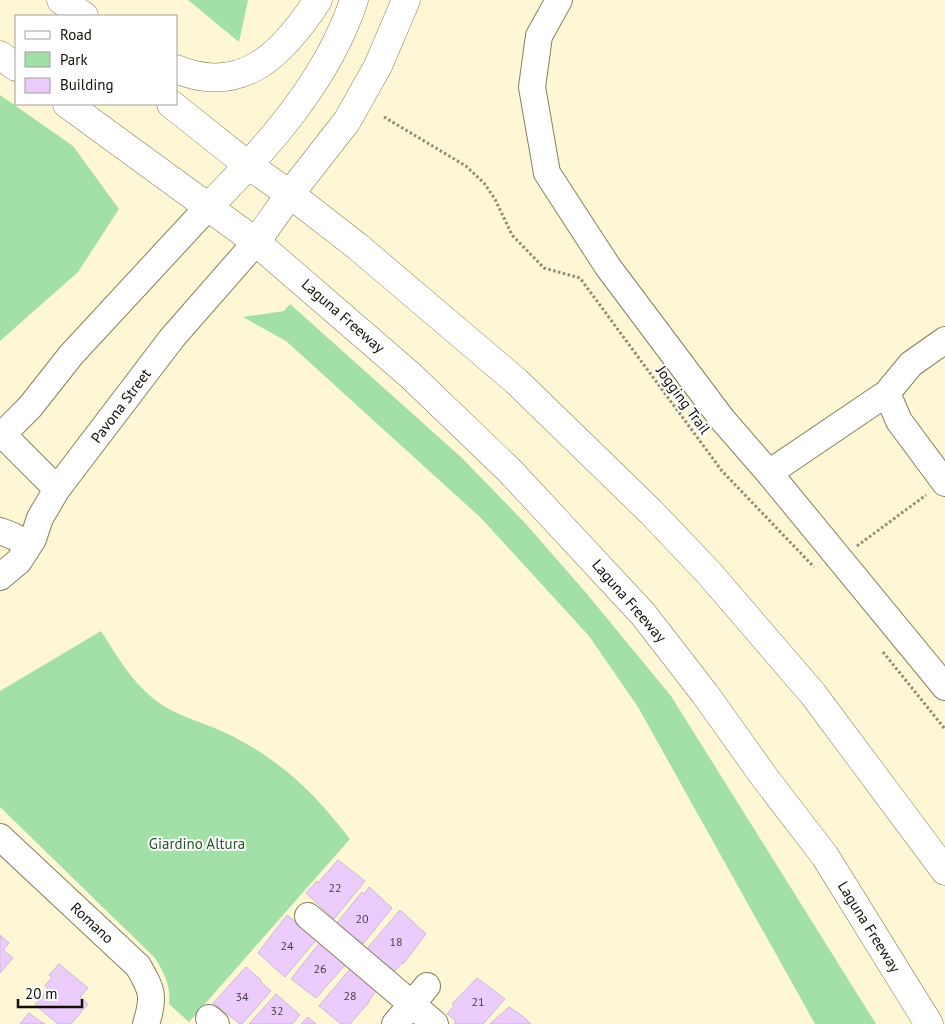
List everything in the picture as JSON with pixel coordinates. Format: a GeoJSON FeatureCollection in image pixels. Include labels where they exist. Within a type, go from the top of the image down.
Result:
{"type":"FeatureCollection","features":[{"type":"Feature","properties":{"kind":"main road"},"geometry":{"type":"LineString","coordinates":[[41,0],[60,15]]}},
{"type":"Feature","properties":{"kind":"main road"},"geometry":{"type":"LineString","coordinates":[[61,0],[83,15]]}},
{"type":"Feature","properties":{"kind":"main road"},"geometry":{"type":"LineString","coordinates":[[178,70],[195,76],[210,78],[240,75],[257,67],[274,56],[288,41],[304,22],[318,0]]}},
{"type":"Feature","properties":{"kind":"main road"},"geometry":{"type":"LineString","coordinates":[[208,207],[249,166],[310,86],[331,52],[354,0]]}},
{"type":"Feature","properties":{"kind":"main road"},"geometry":{"type":"LineString","coordinates":[[256,242],[347,120],[378,66],[406,0]]}},
{"type":"Feature","properties":{"kind":"main road"},"geometry":{"type":"LineString","coordinates":[[0,55],[15,66]]}},
{"type":"Feature","properties":{"kind":"main road","name":"Laguna Freeway"},"geometry":{"type":"LineString","coordinates":[[68,105],[256,242],[410,375],[503,464],[643,614],[704,694],[825,856],[929,1024]]}},
{"type":"Feature","properties":{"kind":"main road"},"geometry":{"type":"LineString","coordinates":[[172,105],[249,166],[290,194],[357,246],[516,381],[651,512],[709,573],[813,694],[945,871]]}},
{"type":"Feature","properties":{"kind":"street"},"geometry":{"type":"LineString","coordinates":[[558,0],[539,36],[532,87],[547,173],[614,275],[722,419],[769,473],[830,566],[945,687]]}},
{"type":"Feature","properties":{"kind":"street"},"geometry":{"type":"LineString","coordinates":[[57,490],[1,428],[30,407],[72,355],[208,207]]}},
{"type":"Feature","properties":{"kind":"street","name":"Pavona Street"},"geometry":{"type":"LineString","coordinates":[[0,577],[19,560],[33,539],[40,518],[57,490],[172,338],[256,242]]}},
{"type":"Feature","properties":{"kind":"street"},"geometry":{"type":"LineString","coordinates":[[769,473],[887,393],[911,364],[945,340]]}},
{"type":"Feature","properties":{"kind":"street"},"geometry":{"type":"LineString","coordinates":[[887,393],[899,422],[943,481]]}},
{"type":"Feature","properties":{"kind":"street"},"geometry":{"type":"LineString","coordinates":[[0,531],[29,545]]}},
{"type":"Feature","properties":{"kind":"street","name":"Romano"},"geometry":{"type":"LineString","coordinates":[[0,837],[138,966],[150,987],[152,1005],[146,1024]]}},
{"type":"Feature","properties":{"kind":"street"},"geometry":{"type":"LineString","coordinates":[[308,916],[420,995],[435,1024]]}},
{"type":"Feature","properties":{"kind":"street"},"geometry":{"type":"LineString","coordinates":[[395,1024],[420,995]]}},
{"type":"Feature","properties":{"kind":"path","name":"Jogging Trail"},"geometry":{"type":"LineString","coordinates":[[384,117],[466,166],[484,183],[495,200],[512,235],[544,268],[580,278],[722,472],[830,566]]}},
{"type":"Feature","properties":{"kind":"path"},"geometry":{"type":"LineString","coordinates":[[830,566],[943,481]]}},
{"type":"Feature","properties":{"kind":"path"},"geometry":{"type":"LineString","coordinates":[[882,651],[945,729]]}},
{"type":"Feature","properties":{"kind":"green space"},"geometry":{"type":"Polygon","coordinates":[[[188,0],[248,0],[239,42],[188,0]]]}},
{"type":"Feature","properties":{"kind":"green space"},"geometry":{"type":"Polygon","coordinates":[[[0,95],[73,146],[119,209],[78,272],[0,341],[0,95]]]}},
{"type":"Feature","properties":{"kind":"green space"},"geometry":{"type":"Polygon","coordinates":[[[290,304],[462,458],[525,523],[587,594],[671,696],[876,1024],[815,1024],[638,707],[589,636],[481,518],[286,341],[243,317],[284,311],[290,304]]]}},
{"type":"Feature","properties":{"kind":"green space","name":"Giardino Altura"},"geometry":{"type":"Polygon","coordinates":[[[101,631],[119,659],[146,693],[164,706],[184,716],[234,737],[284,769],[312,794],[350,839],[189,1022],[169,1004],[168,985],[155,958],[0,807],[0,691],[101,631]]]}},
{"type":"Feature","properties":{"kind":"building"},"geometry":{"type":"Polygon","coordinates":[[[338,860],[365,881],[334,919],[306,893],[317,881],[318,883],[338,860]]]}},
{"type":"Feature","properties":{"kind":"building"},"geometry":{"type":"Polygon","coordinates":[[[369,887],[392,908],[363,944],[336,924],[362,892],[364,894],[369,887]]]}},
{"type":"Feature","properties":{"kind":"building"},"geometry":{"type":"Polygon","coordinates":[[[400,910],[426,934],[403,964],[395,971],[366,950],[400,910]]]}},
{"type":"Feature","properties":{"kind":"building"},"geometry":{"type":"Polygon","coordinates":[[[287,915],[317,939],[285,977],[258,953],[287,915]]]}},
{"type":"Feature","properties":{"kind":"building"},"geometry":{"type":"Polygon","coordinates":[[[0,935],[9,943],[3,950],[13,958],[0,973],[0,935]]]}},
{"type":"Feature","properties":{"kind":"building"},"geometry":{"type":"Polygon","coordinates":[[[321,941],[346,964],[316,998],[291,979],[321,941]]]}},
{"type":"Feature","properties":{"kind":"building"},"geometry":{"type":"Polygon","coordinates":[[[59,964],[88,988],[80,997],[88,1004],[71,1024],[58,1024],[35,1005],[48,989],[45,986],[52,977],[49,975],[59,964]]]}},
{"type":"Feature","properties":{"kind":"building"},"geometry":{"type":"Polygon","coordinates":[[[246,967],[271,991],[240,1024],[213,1003],[246,967]]]}},
{"type":"Feature","properties":{"kind":"building"},"geometry":{"type":"Polygon","coordinates":[[[350,969],[376,991],[350,1024],[341,1024],[319,1006],[350,969]]]}},
{"type":"Feature","properties":{"kind":"building"},"geometry":{"type":"Polygon","coordinates":[[[477,978],[505,999],[483,1024],[454,1024],[456,1021],[447,1014],[454,1006],[452,1004],[477,978]]]}},
{"type":"Feature","properties":{"kind":"building"},"geometry":{"type":"Polygon","coordinates":[[[276,994],[300,1015],[292,1024],[249,1024],[276,994]]]}},
{"type":"Feature","properties":{"kind":"building"},"geometry":{"type":"Polygon","coordinates":[[[509,1007],[520,1014],[531,1024],[490,1024],[509,1007]]]}},
{"type":"Feature","properties":{"kind":"building"},"geometry":{"type":"Polygon","coordinates":[[[29,1013],[41,1022],[45,1024],[20,1024],[29,1013]]]}},
{"type":"Feature","properties":{"kind":"building"},"geometry":{"type":"Polygon","coordinates":[[[308,1017],[316,1024],[301,1024],[308,1017]]]}}]}
